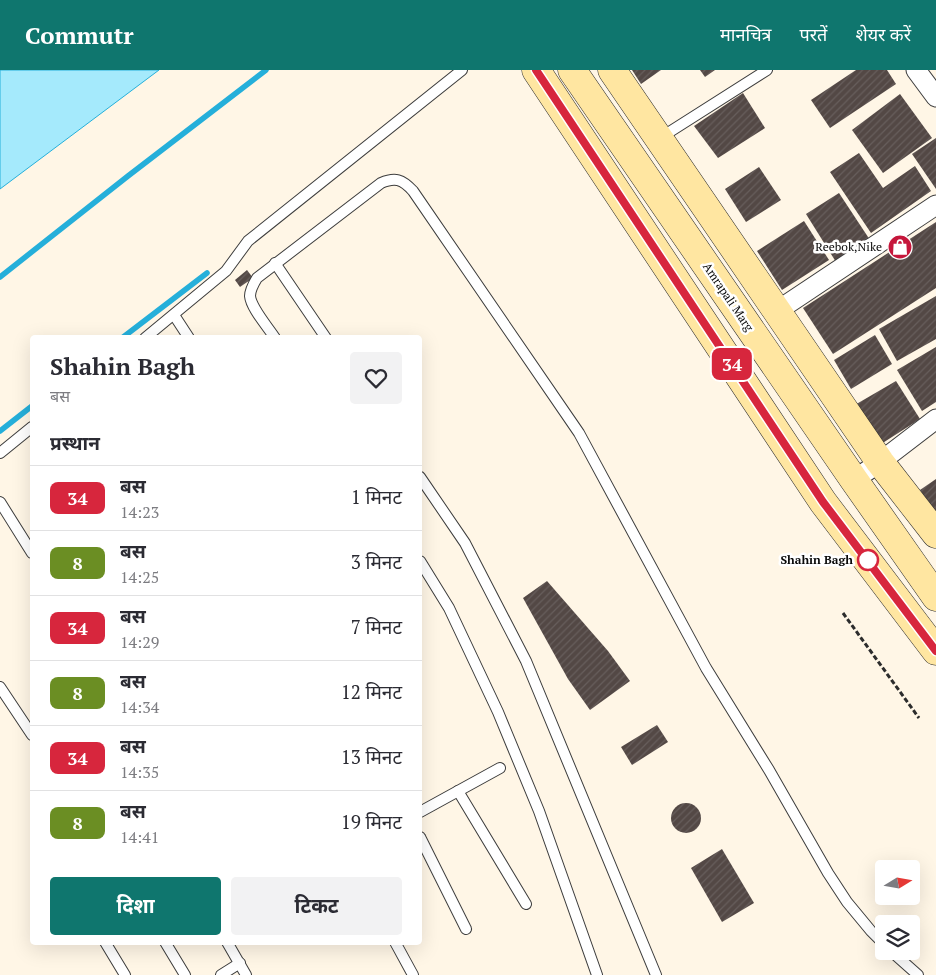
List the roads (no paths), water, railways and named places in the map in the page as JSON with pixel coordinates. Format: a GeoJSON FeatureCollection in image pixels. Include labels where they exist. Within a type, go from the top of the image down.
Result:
{"type":"FeatureCollection","features":[{"type":"Feature","properties":{"kind":"main road"},"geometry":{"type":"LineString","coordinates":[[536,70],[823,502],[936,651]]}},
{"type":"Feature","properties":{"kind":"main road","name":"Amrapali Marg"},"geometry":{"type":"LineString","coordinates":[[572,70],[936,597]]}},
{"type":"Feature","properties":{"kind":"main road"},"geometry":{"type":"LineString","coordinates":[[612,70],[880,462],[936,533]]}},
{"type":"Feature","properties":{"kind":"main road"},"geometry":{"type":"LineString","coordinates":[[873,508],[901,488]]}},
{"type":"Feature","properties":{"kind":"street"},"geometry":{"type":"LineString","coordinates":[[916,70],[936,96]]}},
{"type":"Feature","properties":{"kind":"street"},"geometry":{"type":"LineString","coordinates":[[777,311],[936,205]]}},
{"type":"Feature","properties":{"kind":"street"},"geometry":{"type":"LineString","coordinates":[[854,480],[936,419]]}},
{"type":"Feature","properties":{"kind":"lane"},"geometry":{"type":"LineString","coordinates":[[149,335],[226,271],[248,240],[462,70]]}},
{"type":"Feature","properties":{"kind":"lane"},"geometry":{"type":"LineString","coordinates":[[660,139],[767,70]]}},
{"type":"Feature","properties":{"kind":"lane"},"geometry":{"type":"LineString","coordinates":[[273,335],[253,306],[250,295],[252,286],[257,278],[381,183],[389,180],[405,182],[579,433],[706,668],[769,770],[828,874],[875,935]]}},
{"type":"Feature","properties":{"kind":"lane"},"geometry":{"type":"LineString","coordinates":[[275,263],[324,335]]}},
{"type":"Feature","properties":{"kind":"lane"},"geometry":{"type":"LineString","coordinates":[[174,315],[187,335]]}},
{"type":"Feature","properties":{"kind":"lane"},"geometry":{"type":"LineString","coordinates":[[0,453],[30,429]]}},
{"type":"Feature","properties":{"kind":"lane"},"geometry":{"type":"LineString","coordinates":[[422,480],[464,543],[526,661],[656,975]]}},
{"type":"Feature","properties":{"kind":"lane"},"geometry":{"type":"LineString","coordinates":[[0,502],[30,550]]}},
{"type":"Feature","properties":{"kind":"lane"},"geometry":{"type":"LineString","coordinates":[[422,564],[449,608],[498,712],[539,811],[597,975]]}},
{"type":"Feature","properties":{"kind":"lane"},"geometry":{"type":"LineString","coordinates":[[0,687],[30,732]]}},
{"type":"Feature","properties":{"kind":"lane"},"geometry":{"type":"LineString","coordinates":[[422,811],[500,768]]}},
{"type":"Feature","properties":{"kind":"lane"},"geometry":{"type":"LineString","coordinates":[[458,791],[526,904]]}},
{"type":"Feature","properties":{"kind":"lane"},"geometry":{"type":"LineString","coordinates":[[422,841],[466,929]]}},
{"type":"Feature","properties":{"kind":"lane"},"geometry":{"type":"LineString","coordinates":[[107,945],[125,975]]}},
{"type":"Feature","properties":{"kind":"lane"},"geometry":{"type":"LineString","coordinates":[[167,945],[185,975]]}},
{"type":"Feature","properties":{"kind":"lane"},"geometry":{"type":"LineString","coordinates":[[229,945],[246,975]]}},
{"type":"Feature","properties":{"kind":"lane"},"geometry":{"type":"LineString","coordinates":[[397,945],[413,975]]}},
{"type":"Feature","properties":{"kind":"lane"},"geometry":{"type":"LineString","coordinates":[[902,960],[918,975]]}},
{"type":"Feature","properties":{"kind":"lane"},"geometry":{"type":"LineString","coordinates":[[221,975],[240,964]]}},
{"type":"Feature","properties":{"kind":"water"},"geometry":{"type":"Polygon","coordinates":[[[0,70],[159,70],[0,189],[0,70]]]}},
{"type":"Feature","properties":{"kind":"waterway"},"geometry":{"type":"LineString","coordinates":[[0,277],[266,70]]}},
{"type":"Feature","properties":{"kind":"waterway"},"geometry":{"type":"LineString","coordinates":[[126,335],[207,273]]}},
{"type":"Feature","properties":{"kind":"waterway"},"geometry":{"type":"LineString","coordinates":[[0,431],[30,408]]}},
{"type":"Feature","properties":{"kind":"place","name":"Reebok,Nike"},"geometry":{"type":"Point","coordinates":[900,247]}},
{"type":"Feature","properties":{"kind":"place","name":"Shahin Bagh"},"geometry":{"type":"Point","coordinates":[868,560]}}]}
